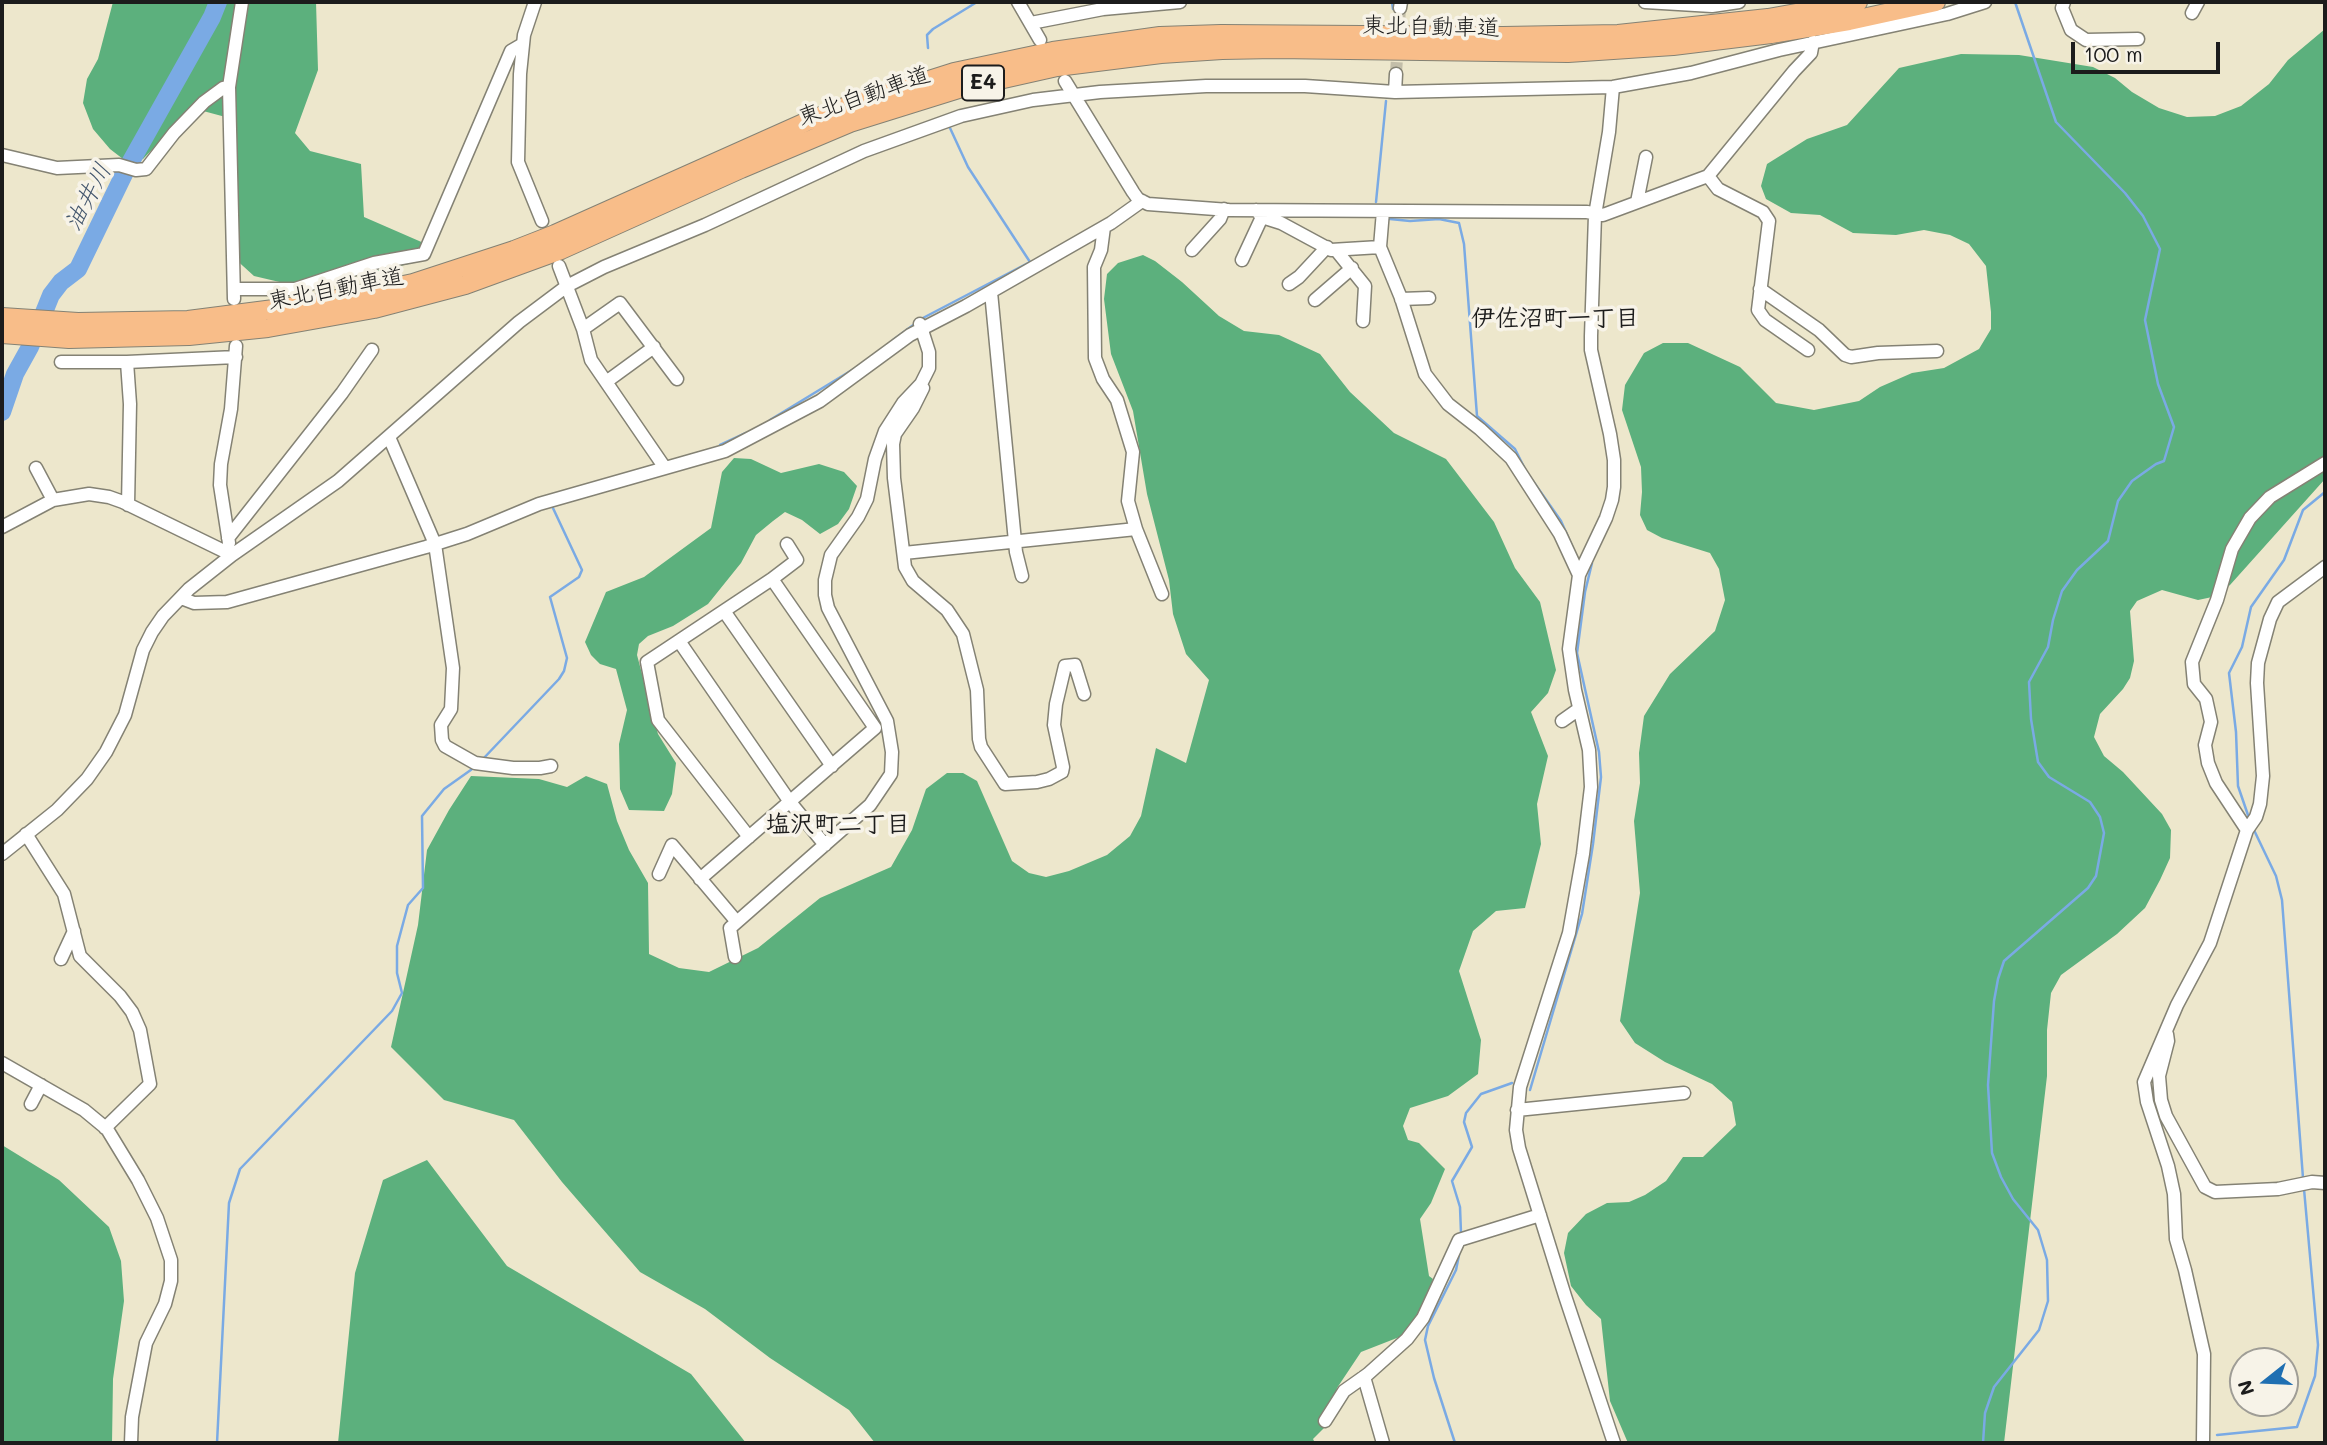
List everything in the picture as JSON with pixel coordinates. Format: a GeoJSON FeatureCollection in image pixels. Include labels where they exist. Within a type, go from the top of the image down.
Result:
{"type":"FeatureCollection","features":[{"type":"Feature","properties":{"kind":"highway","name":"東北自動車道"},"geometry":{"type":"LineString","coordinates":[[8,326],[188,320],[267,312],[413,283],[555,234],[844,107],[954,72],[1053,51],[1160,36],[1221,34],[1618,34],[1768,18],[1858,2]]}},
{"type":"Feature","properties":{"kind":"highway","name":"東北自動車道"},"geometry":{"type":"LineString","coordinates":[[8,326],[69,339],[136,339],[240,331],[316,321],[417,298],[465,285],[561,250],[850,123],[959,89],[1057,67],[1161,54],[1222,50],[1568,53],[1673,46],[1797,30],[1936,2]]}},
{"type":"Feature","properties":{"kind":"street"},"geometry":{"type":"LineString","coordinates":[[242,2],[229,87],[234,294],[295,289],[374,263],[424,254],[511,51],[523,44]]}},
{"type":"Feature","properties":{"kind":"street"},"geometry":{"type":"LineString","coordinates":[[535,2],[523,44],[519,162],[542,221]]}},
{"type":"Feature","properties":{"kind":"street"},"geometry":{"type":"LineString","coordinates":[[1018,2],[1040,40]]}},
{"type":"Feature","properties":{"kind":"street"},"geometry":{"type":"LineString","coordinates":[[1031,23],[1103,9],[1180,2]]}},
{"type":"Feature","properties":{"kind":"street"},"geometry":{"type":"LineString","coordinates":[[1645,2],[1712,6],[1739,2]]}},
{"type":"Feature","properties":{"kind":"street"},"geometry":{"type":"LineString","coordinates":[[2,854],[57,810],[87,779],[106,752],[125,715],[143,650],[163,616],[232,555],[338,481],[519,323],[567,286],[864,150],[961,116],[1033,100],[1149,88],[1305,86],[1395,92],[1613,87],[1691,73],[1813,42],[1947,14],[1984,2]]}},
{"type":"Feature","properties":{"kind":"street"},"geometry":{"type":"LineString","coordinates":[[2064,2],[2062,8],[2071,30],[2086,40],[2138,39]]}},
{"type":"Feature","properties":{"kind":"street"},"geometry":{"type":"LineString","coordinates":[[1065,81],[1133,192],[1142,201],[1164,206],[1259,213],[1587,212],[1603,215],[1708,176],[1811,53],[1813,42]]}},
{"type":"Feature","properties":{"kind":"street"},"geometry":{"type":"LineString","coordinates":[[1395,92],[1396,74]]}},
{"type":"Feature","properties":{"kind":"street"},"geometry":{"type":"LineString","coordinates":[[2,155],[57,168],[119,165],[136,170],[150,167],[174,133],[204,102],[223,88],[229,87]]}},
{"type":"Feature","properties":{"kind":"street"},"geometry":{"type":"LineString","coordinates":[[1613,87],[1609,132],[1595,215],[1591,350],[1610,434],[1614,487],[1606,517],[1578,575],[1569,649],[1570,666],[1592,773],[1583,854],[1569,933],[1520,1087],[1517,1110],[1519,1148],[1614,1443]]}},
{"type":"Feature","properties":{"kind":"street"},"geometry":{"type":"LineString","coordinates":[[1637,202],[1646,157]]}},
{"type":"Feature","properties":{"kind":"street"},"geometry":{"type":"LineString","coordinates":[[1708,176],[1718,188],[1763,212],[1769,220],[1758,310],[1765,320],[1808,350]]}},
{"type":"Feature","properties":{"kind":"street"},"geometry":{"type":"LineString","coordinates":[[181,598],[194,603],[227,603],[435,544],[467,534],[539,504],[725,451],[820,401],[921,326],[991,292],[1104,227],[1142,201]]}},
{"type":"Feature","properties":{"kind":"street"},"geometry":{"type":"LineString","coordinates":[[1192,250],[1220,219],[1224,209]]}},
{"type":"Feature","properties":{"kind":"street"},"geometry":{"type":"LineString","coordinates":[[1383,211],[1380,247],[1401,299],[1425,374],[1448,404],[1511,458],[1560,534],[1578,575]]}},
{"type":"Feature","properties":{"kind":"street"},"geometry":{"type":"LineString","coordinates":[[1259,213],[1331,249],[1352,268],[1365,286],[1363,321]]}},
{"type":"Feature","properties":{"kind":"street"},"geometry":{"type":"LineString","coordinates":[[1242,260],[1259,213]]}},
{"type":"Feature","properties":{"kind":"street"},"geometry":{"type":"LineString","coordinates":[[1104,227],[1101,250],[1094,267],[1095,358],[1103,379],[1117,400],[1133,453],[1128,501],[1136,529],[1162,594]]}},
{"type":"Feature","properties":{"kind":"street"},"geometry":{"type":"LineString","coordinates":[[1289,284],[1331,249],[1380,247]]}},
{"type":"Feature","properties":{"kind":"street"},"geometry":{"type":"LineString","coordinates":[[559,266],[592,359],[665,468]]}},
{"type":"Feature","properties":{"kind":"street"},"geometry":{"type":"LineString","coordinates":[[1315,300],[1352,268]]}},
{"type":"Feature","properties":{"kind":"street"},"geometry":{"type":"LineString","coordinates":[[1760,289],[1819,330],[1845,355],[1851,357],[1878,353],[1937,351]]}},
{"type":"Feature","properties":{"kind":"street"},"geometry":{"type":"LineString","coordinates":[[991,292],[1016,542],[1022,576]]}},
{"type":"Feature","properties":{"kind":"street"},"geometry":{"type":"LineString","coordinates":[[1401,299],[1429,298]]}},
{"type":"Feature","properties":{"kind":"street"},"geometry":{"type":"LineString","coordinates":[[583,329],[620,303],[677,379]]}},
{"type":"Feature","properties":{"kind":"street"},"geometry":{"type":"LineString","coordinates":[[1793,339],[1806,321]]}},
{"type":"Feature","properties":{"kind":"street"},"geometry":{"type":"LineString","coordinates":[[921,326],[929,352],[929,368],[922,393],[895,434],[893,444],[894,478],[907,571],[913,581],[947,610],[963,634],[977,690],[981,747],[1005,784],[1037,782],[1062,772],[1054,725],[1065,666],[1074,665],[1084,694]]}},
{"type":"Feature","properties":{"kind":"street"},"geometry":{"type":"LineString","coordinates":[[606,382],[654,347]]}},
{"type":"Feature","properties":{"kind":"street"},"geometry":{"type":"LineString","coordinates":[[228,538],[342,393],[372,350]]}},
{"type":"Feature","properties":{"kind":"street"},"geometry":{"type":"LineString","coordinates":[[61,362],[127,362],[236,351],[220,485],[232,555]]}},
{"type":"Feature","properties":{"kind":"street"},"geometry":{"type":"LineString","coordinates":[[127,362],[130,404],[128,505]]}},
{"type":"Feature","properties":{"kind":"street"},"geometry":{"type":"LineString","coordinates":[[735,957],[730,928],[870,805],[891,774],[891,738],[887,721],[828,608],[825,595],[831,555],[858,517],[867,499],[875,459],[885,431],[903,403],[925,377]]}},
{"type":"Feature","properties":{"kind":"street"},"geometry":{"type":"LineString","coordinates":[[389,437],[435,544],[453,668],[452,709],[441,725],[442,740],[445,746],[475,763],[513,768],[551,766]]}},
{"type":"Feature","properties":{"kind":"street"},"geometry":{"type":"LineString","coordinates":[[2251,824],[2216,783],[2208,763],[2205,745],[2211,722],[2206,699],[2194,684],[2192,662],[2217,600],[2232,549],[2249,518],[2270,497],[2325,463]]}},
{"type":"Feature","properties":{"kind":"street"},"geometry":{"type":"LineString","coordinates":[[36,468],[53,500]]}},
{"type":"Feature","properties":{"kind":"street"},"geometry":{"type":"LineString","coordinates":[[2,527],[53,500],[89,494],[108,497],[128,505],[232,555]]}},
{"type":"Feature","properties":{"kind":"street"},"geometry":{"type":"LineString","coordinates":[[904,553],[1136,529]]}},
{"type":"Feature","properties":{"kind":"street"},"geometry":{"type":"LineString","coordinates":[[749,837],[658,720],[647,662],[797,560],[787,544]]}},
{"type":"Feature","properties":{"kind":"street"},"geometry":{"type":"LineString","coordinates":[[2203,1443],[2204,1354],[2176,1239],[2174,1195],[2168,1166],[2144,1090],[2144,1082],[2166,1030],[2210,943],[2263,790],[2257,673],[2270,619],[2278,602],[2325,567]]}},
{"type":"Feature","properties":{"kind":"street"},"geometry":{"type":"LineString","coordinates":[[700,879],[875,728],[772,579]]}},
{"type":"Feature","properties":{"kind":"street"},"geometry":{"type":"LineString","coordinates":[[724,611],[832,766]]}},
{"type":"Feature","properties":{"kind":"street"},"geometry":{"type":"LineString","coordinates":[[679,640],[790,802],[825,845]]}},
{"type":"Feature","properties":{"kind":"street"},"geometry":{"type":"LineString","coordinates":[[1562,721],[1579,709]]}},
{"type":"Feature","properties":{"kind":"street"},"geometry":{"type":"LineString","coordinates":[[26,834],[64,894],[80,956],[120,996],[137,1020],[150,1084],[105,1128]]}},
{"type":"Feature","properties":{"kind":"street"},"geometry":{"type":"LineString","coordinates":[[659,874],[672,845],[737,922]]}},
{"type":"Feature","properties":{"kind":"street"},"geometry":{"type":"LineString","coordinates":[[61,959],[74,932]]}},
{"type":"Feature","properties":{"kind":"street"},"geometry":{"type":"LineString","coordinates":[[2166,1030],[2168,1041],[2159,1076],[2161,1100],[2166,1116],[2205,1187],[2215,1192],[2278,1189],[2312,1182],[2325,1183]]}},
{"type":"Feature","properties":{"kind":"street"},"geometry":{"type":"LineString","coordinates":[[2,1063],[84,1110],[105,1128],[138,1180],[157,1218],[172,1270],[165,1304],[146,1343],[132,1417],[131,1443]]}},
{"type":"Feature","properties":{"kind":"street"},"geometry":{"type":"LineString","coordinates":[[31,1104],[41,1085]]}},
{"type":"Feature","properties":{"kind":"street"},"geometry":{"type":"LineString","coordinates":[[1517,1110],[1684,1093]]}},
{"type":"Feature","properties":{"kind":"street"},"geometry":{"type":"LineString","coordinates":[[1325,1421],[1344,1391],[1407,1339],[1423,1318],[1459,1240],[1540,1215]]}},
{"type":"Feature","properties":{"kind":"street"},"geometry":{"type":"LineString","coordinates":[[1364,1377],[1383,1443]]}},
{"type":"Feature","properties":{"kind":"green space"},"geometry":{"type":"Polygon","coordinates":[[[113,2],[316,2],[318,70],[295,133],[310,151],[361,164],[364,217],[426,244],[413,263],[305,288],[254,276],[232,256],[233,119],[192,108],[143,159],[132,161],[123,159],[110,149],[93,129],[83,103],[87,79],[98,59],[113,2]]]}},
{"type":"Feature","properties":{"kind":"green space"},"geometry":{"type":"Polygon","coordinates":[[[2325,29],[2325,479],[2217,596],[2198,600],[2162,590],[2137,601],[2130,611],[2134,661],[2130,678],[2100,714],[2094,737],[2104,756],[2123,772],[2162,814],[2171,830],[2170,858],[2145,908],[2117,934],[2061,975],[2051,993],[2047,1030],[2047,1076],[2004,1443],[1628,1443],[1610,1401],[1601,1319],[1571,1286],[1564,1253],[1568,1233],[1586,1214],[1607,1203],[1629,1202],[1645,1195],[1666,1181],[1683,1157],[1703,1157],[1736,1125],[1732,1102],[1712,1084],[1665,1062],[1635,1043],[1620,1021],[1640,893],[1634,821],[1640,783],[1639,753],[1644,716],[1670,674],[1715,631],[1725,600],[1719,569],[1710,553],[1662,538],[1647,530],[1640,515],[1641,467],[1622,410],[1625,385],[1644,353],[1663,343],[1688,343],[1740,367],[1776,403],[1814,410],[1859,401],[1880,387],[1912,373],[1944,368],[1979,349],[1991,329],[1991,312],[1986,266],[1969,244],[1950,235],[1924,230],[1896,235],[1853,233],[1820,215],[1791,213],[1766,199],[1761,186],[1767,164],[1807,139],[1847,125],[1899,68],[1961,54],[2019,55],[2093,67],[2115,78],[2159,108],[2187,117],[2215,116],[2241,106],[2269,84],[2288,60],[2325,29]]]}},
{"type":"Feature","properties":{"kind":"green space"},"geometry":{"type":"Polygon","coordinates":[[[1143,255],[1182,282],[1219,316],[1244,331],[1279,335],[1320,354],[1350,392],[1394,433],[1446,459],[1494,522],[1515,568],[1540,602],[1556,670],[1548,693],[1531,712],[1548,756],[1537,804],[1541,844],[1525,908],[1496,911],[1473,931],[1459,971],[1481,1040],[1478,1074],[1448,1096],[1410,1108],[1403,1126],[1408,1140],[1419,1143],[1445,1169],[1431,1203],[1420,1219],[1429,1276],[1433,1279],[1419,1321],[1402,1336],[1361,1352],[1337,1388],[1330,1422],[1313,1439],[1315,1443],[875,1443],[849,1410],[770,1358],[705,1309],[640,1272],[562,1182],[514,1120],[444,1100],[391,1047],[418,925],[427,850],[471,776],[539,779],[567,787],[586,776],[607,784],[617,821],[629,850],[648,883],[649,954],[679,968],[709,972],[758,948],[820,898],[891,867],[912,830],[926,789],[947,773],[963,773],[977,781],[1012,861],[1029,873],[1046,877],[1069,871],[1107,855],[1130,836],[1141,816],[1156,748],[1186,763],[1209,680],[1186,654],[1173,614],[1169,580],[1147,494],[1133,411],[1111,354],[1104,299],[1107,274],[1118,263],[1143,255]]]}},
{"type":"Feature","properties":{"kind":"green space"},"geometry":{"type":"Polygon","coordinates":[[[734,458],[751,459],[781,473],[819,464],[844,472],[857,486],[849,509],[838,524],[820,534],[802,520],[785,512],[756,535],[741,563],[708,604],[673,626],[648,636],[639,644],[637,655],[658,734],[676,763],[672,794],[664,811],[629,810],[620,789],[619,744],[627,710],[616,669],[600,664],[591,655],[585,642],[606,592],[644,577],[711,528],[722,472],[734,458]]]}},
{"type":"Feature","properties":{"kind":"green space"},"geometry":{"type":"Polygon","coordinates":[[[2,1145],[59,1180],[109,1227],[121,1261],[124,1301],[113,1379],[112,1443],[2,1443],[2,1145]]]}},
{"type":"Feature","properties":{"kind":"green space"},"geometry":{"type":"Polygon","coordinates":[[[427,1160],[507,1266],[691,1374],[746,1443],[338,1443],[355,1273],[383,1180],[427,1160]]]}},
{"type":"Feature","properties":{"kind":"waterway","name":"油井川"},"geometry":{"type":"LineString","coordinates":[[2,412],[15,374],[30,347],[51,295],[61,282],[78,269],[125,172],[218,2]]}},
{"type":"Feature","properties":{"kind":"waterway"},"geometry":{"type":"LineString","coordinates":[[928,48],[927,35],[933,29],[977,2]]}},
{"type":"Feature","properties":{"kind":"waterway"},"geometry":{"type":"LineString","coordinates":[[1392,2],[1393,9]]}},
{"type":"Feature","properties":{"kind":"waterway"},"geometry":{"type":"LineString","coordinates":[[1983,1443],[1985,1413],[1994,1387],[2039,1330],[2048,1301],[2047,1260],[2038,1230],[2013,1199],[1992,1153],[1988,1085],[1998,979],[2004,961],[2088,888],[2096,876],[2104,833],[2100,817],[2090,802],[2049,777],[2038,762],[2031,719],[2029,682],[2048,647],[2062,591],[2077,570],[2108,541],[2118,501],[2132,481],[2164,461],[2174,427],[2158,384],[2145,320],[2160,249],[2143,216],[2125,193],[2056,122],[2015,2]]}},
{"type":"Feature","properties":{"kind":"waterway"},"geometry":{"type":"LineString","coordinates":[[1376,202],[1386,101]]}},
{"type":"Feature","properties":{"kind":"waterway"},"geometry":{"type":"LineString","coordinates":[[921,319],[1030,262],[968,167],[950,128]]}},
{"type":"Feature","properties":{"kind":"waterway"},"geometry":{"type":"LineString","coordinates":[[1390,219],[1439,219],[1459,223],[1464,244],[1477,416],[1515,449],[1525,469]]}},
{"type":"Feature","properties":{"kind":"waterway"},"geometry":{"type":"LineString","coordinates":[[893,340],[916,323]]}},
{"type":"Feature","properties":{"kind":"waterway"},"geometry":{"type":"LineString","coordinates":[[770,420],[857,367]]}},
{"type":"Feature","properties":{"kind":"waterway"},"geometry":{"type":"LineString","coordinates":[[720,445],[746,433]]}},
{"type":"Feature","properties":{"kind":"waterway"},"geometry":{"type":"LineString","coordinates":[[1528,474],[1561,521],[1572,546]]}},
{"type":"Feature","properties":{"kind":"waterway"},"geometry":{"type":"LineString","coordinates":[[2249,818],[2238,786],[2236,732],[2229,673],[2242,647],[2251,607],[2284,560],[2303,510],[2325,492]]}},
{"type":"Feature","properties":{"kind":"waterway"},"geometry":{"type":"LineString","coordinates":[[482,760],[564,671],[567,658],[550,597],[579,577],[582,570],[552,506]]}},
{"type":"Feature","properties":{"kind":"waterway"},"geometry":{"type":"LineString","coordinates":[[1530,1090],[1582,914],[1601,777],[1599,752],[1577,653],[1585,592],[1592,563],[1590,562]]}},
{"type":"Feature","properties":{"kind":"waterway"},"geometry":{"type":"LineString","coordinates":[[217,1443],[229,1203],[240,1169],[392,1011],[402,993],[397,973],[397,946],[408,905],[423,888],[422,816],[444,789],[475,767]]}},
{"type":"Feature","properties":{"kind":"waterway"},"geometry":{"type":"LineString","coordinates":[[2253,828],[2276,876],[2282,900],[2303,1178]]}},
{"type":"Feature","properties":{"kind":"waterway"},"geometry":{"type":"LineString","coordinates":[[1461,1233],[1460,1207],[1452,1181],[1472,1147],[1464,1122],[1466,1113],[1481,1094],[1512,1083]]}},
{"type":"Feature","properties":{"kind":"waterway"},"geometry":{"type":"LineString","coordinates":[[2217,1435],[2297,1427],[2315,1376],[2318,1345],[2304,1189]]}},
{"type":"Feature","properties":{"kind":"waterway"},"geometry":{"type":"LineString","coordinates":[[1455,1443],[1425,1340],[1428,1326],[1456,1270],[1459,1255]]}},
{"type":"Feature","properties":{"kind":"tunnel"},"geometry":{"type":"LineString","coordinates":[[1396,74],[1400,8]]}},
{"type":"Feature","properties":{"kind":"district","name":"伊佐沼町一丁目"},"geometry":{"type":"Point","coordinates":[1555,319]}},
{"type":"Feature","properties":{"kind":"district","name":"塩沢町二丁目"},"geometry":{"type":"Point","coordinates":[838,825]}}]}
